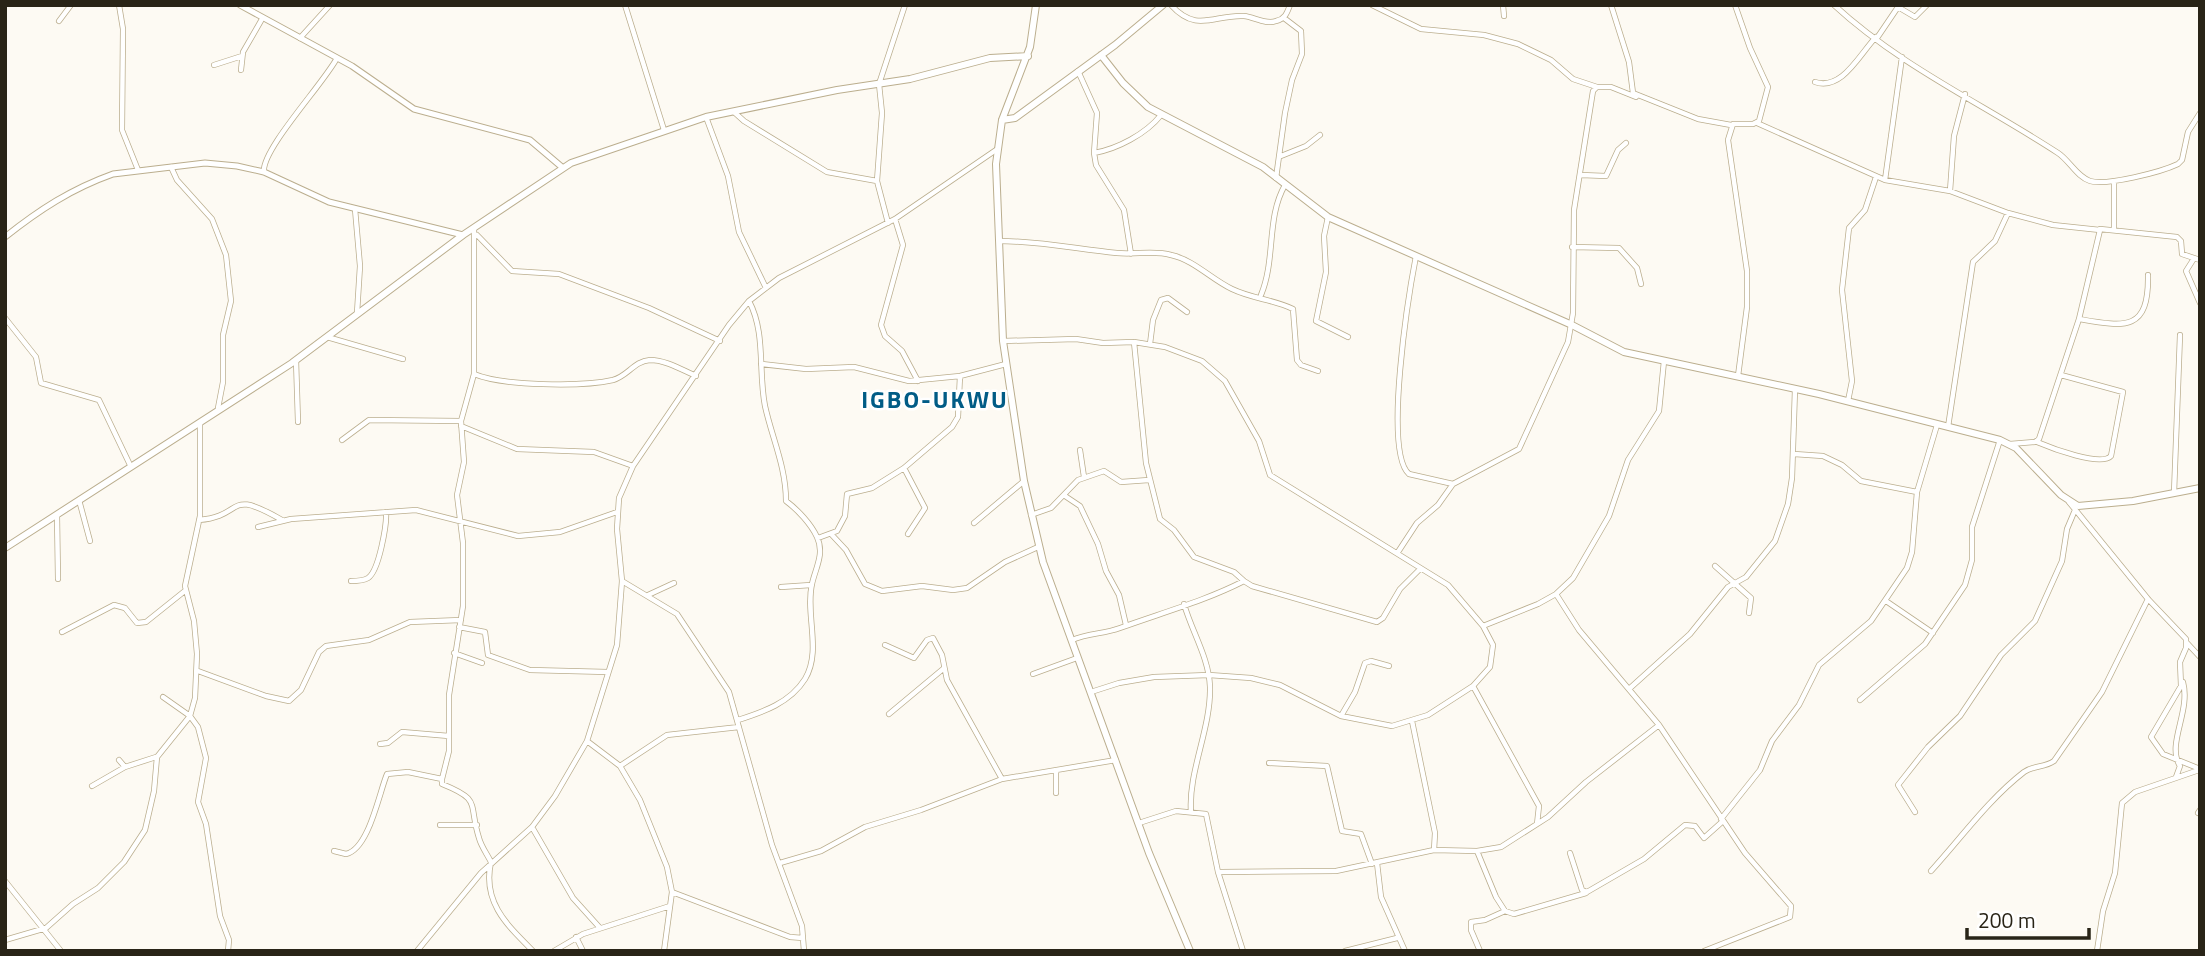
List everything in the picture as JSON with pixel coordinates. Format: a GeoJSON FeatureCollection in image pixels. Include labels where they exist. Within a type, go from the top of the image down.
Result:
{"type":"FeatureCollection","features":[{"type":"Feature","properties":{"kind":"main road"},"geometry":{"type":"LineString","coordinates":[[1036,5],[1028,56],[1005,111],[996,150],[1003,341],[1024,481],[1038,547],[1077,658],[1190,951]]}},
{"type":"Feature","properties":{"kind":"main road"},"geometry":{"type":"LineString","coordinates":[[1002,120],[1018,116],[1163,5]]}},
{"type":"Feature","properties":{"kind":"main road"},"geometry":{"type":"LineString","coordinates":[[1101,55],[1135,96],[1161,116],[1248,158],[1328,217],[1475,285],[1572,325],[1632,355],[1848,401],[2000,440],[2010,444],[2069,502],[2091,506],[2200,488]]}},
{"type":"Feature","properties":{"kind":"main road"},"geometry":{"type":"LineString","coordinates":[[5,548],[200,424],[218,408],[296,359],[463,235],[475,231],[562,167],[588,155],[706,117],[878,84],[998,56],[1028,56]]}},
{"type":"Feature","properties":{"kind":"main road"},"geometry":{"type":"LineString","coordinates":[[1005,111],[1018,116]]}},
{"type":"Feature","properties":{"kind":"street"},"geometry":{"type":"LineString","coordinates":[[59,21],[71,5]]}},
{"type":"Feature","properties":{"kind":"street"},"geometry":{"type":"LineString","coordinates":[[119,5],[123,29],[122,130],[138,170]]}},
{"type":"Feature","properties":{"kind":"street"},"geometry":{"type":"LineString","coordinates":[[240,5],[337,58],[414,109],[530,140],[562,167]]}},
{"type":"Feature","properties":{"kind":"street"},"geometry":{"type":"LineString","coordinates":[[254,13],[260,5]]}},
{"type":"Feature","properties":{"kind":"street"},"geometry":{"type":"LineString","coordinates":[[300,38],[330,5]]}},
{"type":"Feature","properties":{"kind":"street"},"geometry":{"type":"LineString","coordinates":[[625,5],[664,130]]}},
{"type":"Feature","properties":{"kind":"street"},"geometry":{"type":"LineString","coordinates":[[888,223],[877,181],[882,113],[878,84],[905,5]]}},
{"type":"Feature","properties":{"kind":"street"},"geometry":{"type":"LineString","coordinates":[[1171,5],[1183,16],[1202,22],[1236,16],[1273,22],[1283,18],[1290,5]]}},
{"type":"Feature","properties":{"kind":"street"},"geometry":{"type":"LineString","coordinates":[[1372,5],[1421,29],[1485,35],[1518,44],[1551,60],[1573,79],[1597,87],[1611,87],[1698,119],[1731,125],[1757,123],[1885,180],[1950,191],[2008,213],[2064,227],[2177,237],[2181,240],[2182,254],[2197,260],[2186,271],[2200,303]]}},
{"type":"Feature","properties":{"kind":"street"},"geometry":{"type":"LineString","coordinates":[[1503,5],[1504,16]]}},
{"type":"Feature","properties":{"kind":"street"},"geometry":{"type":"LineString","coordinates":[[1611,5],[1629,62],[1630,80],[1636,97]]}},
{"type":"Feature","properties":{"kind":"street"},"geometry":{"type":"LineString","coordinates":[[1735,5],[1754,59],[1768,82],[1765,102],[1757,123]]}},
{"type":"Feature","properties":{"kind":"street"},"geometry":{"type":"LineString","coordinates":[[1834,5],[1940,83],[1965,94],[2058,153],[2084,178],[2114,183],[2181,162],[2188,132],[2200,113]]}},
{"type":"Feature","properties":{"kind":"street"},"geometry":{"type":"LineString","coordinates":[[1815,82],[1825,85],[1840,79],[1898,7],[1915,17],[1927,5]]}},
{"type":"Feature","properties":{"kind":"street"},"geometry":{"type":"LineString","coordinates":[[1276,178],[1285,113],[1303,48],[1301,31],[1283,18]]}},
{"type":"Feature","properties":{"kind":"street"},"geometry":{"type":"LineString","coordinates":[[241,70],[242,56],[262,19]]}},
{"type":"Feature","properties":{"kind":"street"},"geometry":{"type":"LineString","coordinates":[[214,65],[242,56]]}},
{"type":"Feature","properties":{"kind":"street"},"geometry":{"type":"LineString","coordinates":[[1885,180],[1902,57]]}},
{"type":"Feature","properties":{"kind":"street"},"geometry":{"type":"LineString","coordinates":[[264,172],[266,158],[272,148],[329,74],[337,58]]}},
{"type":"Feature","properties":{"kind":"street"},"geometry":{"type":"LineString","coordinates":[[1077,71],[1097,113],[1094,153],[1103,181],[1124,210],[1131,254]]}},
{"type":"Feature","properties":{"kind":"street"},"geometry":{"type":"LineString","coordinates":[[1625,92],[1630,80]]}},
{"type":"Feature","properties":{"kind":"street"},"geometry":{"type":"LineString","coordinates":[[1398,552],[1417,523],[1438,505],[1453,484],[1519,449],[1568,342],[1572,325],[1574,210],[1591,101],[1597,87]]}},
{"type":"Feature","properties":{"kind":"street"},"geometry":{"type":"LineString","coordinates":[[1950,191],[1954,136],[1965,94]]}},
{"type":"Feature","properties":{"kind":"street"},"geometry":{"type":"LineString","coordinates":[[733,111],[744,121],[827,173],[877,181]]}},
{"type":"Feature","properties":{"kind":"street"},"geometry":{"type":"LineString","coordinates":[[1094,153],[1114,147],[1148,129],[1161,116]]}},
{"type":"Feature","properties":{"kind":"street"},"geometry":{"type":"LineString","coordinates":[[706,117],[728,176],[739,232],[766,288]]}},
{"type":"Feature","properties":{"kind":"street"},"geometry":{"type":"LineString","coordinates":[[1731,125],[1729,158],[1747,289],[1738,376]]}},
{"type":"Feature","properties":{"kind":"street"},"geometry":{"type":"LineString","coordinates":[[1280,157],[1306,146],[1320,135]]}},
{"type":"Feature","properties":{"kind":"street"},"geometry":{"type":"LineString","coordinates":[[1581,175],[1606,176],[1618,150],[1626,143]]}},
{"type":"Feature","properties":{"kind":"street"},"geometry":{"type":"LineString","coordinates":[[418,951],[491,862],[532,827],[587,741],[617,645],[621,581],[617,512],[619,498],[633,466],[720,341],[749,301],[766,288],[817,256],[895,219],[996,150]]}},
{"type":"Feature","properties":{"kind":"street"},"geometry":{"type":"LineString","coordinates":[[5,237],[48,203],[106,177],[138,170],[205,163],[264,172],[316,198],[463,235]]}},
{"type":"Feature","properties":{"kind":"street"},"geometry":{"type":"LineString","coordinates":[[171,167],[177,180],[212,219],[226,255],[231,301],[223,335],[223,382],[218,408]]}},
{"type":"Feature","properties":{"kind":"street"},"geometry":{"type":"LineString","coordinates":[[1848,401],[1853,381],[1842,290],[1849,228],[1866,210],[1876,177]]}},
{"type":"Feature","properties":{"kind":"street"},"geometry":{"type":"LineString","coordinates":[[2114,183],[2114,230]]}},
{"type":"Feature","properties":{"kind":"street"},"geometry":{"type":"LineString","coordinates":[[1261,295],[1274,242],[1274,212],[1285,185]]}},
{"type":"Feature","properties":{"kind":"street"},"geometry":{"type":"LineString","coordinates":[[355,209],[360,266],[357,313]]}},
{"type":"Feature","properties":{"kind":"street"},"geometry":{"type":"LineString","coordinates":[[1948,427],[1973,262],[1995,241],[2008,213]]}},
{"type":"Feature","properties":{"kind":"street"},"geometry":{"type":"LineString","coordinates":[[1328,217],[1324,236],[1326,272],[1316,321],[1348,337]]}},
{"type":"Feature","properties":{"kind":"street"},"geometry":{"type":"LineString","coordinates":[[895,219],[902,245],[880,322],[885,336],[902,351],[918,381]]}},
{"type":"Feature","properties":{"kind":"street"},"geometry":{"type":"LineString","coordinates":[[2037,441],[2079,319],[2099,229]]}},
{"type":"Feature","properties":{"kind":"street"},"geometry":{"type":"LineString","coordinates":[[475,231],[512,271],[559,274],[649,308],[720,341]]}},
{"type":"Feature","properties":{"kind":"street"},"geometry":{"type":"LineString","coordinates":[[436,785],[442,781],[449,751],[449,695],[461,620],[464,567],[457,495],[464,462],[461,423],[474,374],[472,274],[475,231]]}},
{"type":"Feature","properties":{"kind":"street"},"geometry":{"type":"LineString","coordinates":[[998,241],[1049,242],[1131,254],[1170,254],[1234,290],[1255,297],[1261,295],[1293,309],[1297,360],[1301,365],[1318,371]]}},
{"type":"Feature","properties":{"kind":"street"},"geometry":{"type":"LineString","coordinates":[[1572,247],[1619,248],[1637,268],[1641,284]]}},
{"type":"Feature","properties":{"kind":"street"},"geometry":{"type":"LineString","coordinates":[[1416,256],[1398,399],[1398,430],[1403,464],[1409,474],[1453,484]]}},
{"type":"Feature","properties":{"kind":"street"},"geometry":{"type":"LineString","coordinates":[[2079,319],[2122,325],[2134,322],[2147,303],[2148,275]]}},
{"type":"Feature","properties":{"kind":"street"},"geometry":{"type":"LineString","coordinates":[[1150,344],[1153,320],[1161,300],[1168,298],[1187,312]]}},
{"type":"Feature","properties":{"kind":"street"},"geometry":{"type":"LineString","coordinates":[[738,720],[782,703],[804,681],[811,666],[811,585],[819,564],[818,538],[797,509],[786,501],[786,482],[766,409],[758,318],[749,301]]}},
{"type":"Feature","properties":{"kind":"street"},"geometry":{"type":"LineString","coordinates":[[5,318],[36,357],[41,383],[46,387],[93,396],[99,400],[131,468]]}},
{"type":"Feature","properties":{"kind":"street"},"geometry":{"type":"LineString","coordinates":[[2174,493],[2180,335]]}},
{"type":"Feature","properties":{"kind":"street"},"geometry":{"type":"LineString","coordinates":[[327,336],[403,359]]}},
{"type":"Feature","properties":{"kind":"street"},"geometry":{"type":"LineString","coordinates":[[1003,341],[1076,339],[1103,343],[1134,342],[1185,353],[1226,380],[1259,440],[1270,475],[1448,585],[1483,626],[1493,645],[1492,659],[1485,673],[1473,686],[1437,710],[1412,721],[1382,726],[1341,716],[1269,681],[1209,675],[1154,677],[1119,683],[1091,692]]}},
{"type":"Feature","properties":{"kind":"street"},"geometry":{"type":"LineString","coordinates":[[1134,342],[1149,480],[1160,519],[1174,530],[1189,552],[1234,572],[1252,586],[1377,622],[1383,618],[1400,589],[1420,569]]}},
{"type":"Feature","properties":{"kind":"street"},"geometry":{"type":"LineString","coordinates":[[296,359],[298,422]]}},
{"type":"Feature","properties":{"kind":"street"},"geometry":{"type":"LineString","coordinates":[[474,374],[497,382],[600,381],[620,377],[641,361],[652,360],[696,376]]}},
{"type":"Feature","properties":{"kind":"street"},"geometry":{"type":"LineString","coordinates":[[1483,626],[1526,610],[1556,594],[1573,578],[1600,535],[1628,460],[1655,421],[1662,401],[1664,361]]}},
{"type":"Feature","properties":{"kind":"street"},"geometry":{"type":"LineString","coordinates":[[761,364],[806,369],[854,367],[918,381],[960,376],[1006,364]]}},
{"type":"Feature","properties":{"kind":"street"},"geometry":{"type":"LineString","coordinates":[[2010,444],[2037,441],[2075,455],[2103,460],[2111,456],[2123,391],[2061,375]]}},
{"type":"Feature","properties":{"kind":"street"},"geometry":{"type":"LineString","coordinates":[[818,538],[832,535],[842,524],[847,494],[872,488],[904,468],[952,427],[958,417],[960,376]]}},
{"type":"Feature","properties":{"kind":"street"},"geometry":{"type":"LineString","coordinates":[[1629,689],[1690,635],[1706,611],[1733,584],[1746,577],[1775,541],[1788,504],[1794,454],[1795,389]]}},
{"type":"Feature","properties":{"kind":"street"},"geometry":{"type":"LineString","coordinates":[[342,440],[369,420],[461,423],[517,449],[594,452],[633,466]]}},
{"type":"Feature","properties":{"kind":"street"},"geometry":{"type":"LineString","coordinates":[[5,940],[46,929],[63,912],[110,877],[145,830],[153,798],[157,757],[190,716],[198,671],[196,630],[186,590],[200,520],[200,424]]}},
{"type":"Feature","properties":{"kind":"street"},"geometry":{"type":"LineString","coordinates":[[1480,951],[1471,930],[1471,922],[1505,911],[1514,914],[1587,892],[1644,859],[1685,825],[1695,826],[1704,838],[1722,820],[1760,770],[1775,737],[1799,705],[1819,665],[1871,621],[1910,561],[1917,492],[1937,425]]}},
{"type":"Feature","properties":{"kind":"street"},"geometry":{"type":"LineString","coordinates":[[1860,700],[1914,656],[1965,585],[1972,560],[1972,527],[2000,440]]}},
{"type":"Feature","properties":{"kind":"street"},"geometry":{"type":"LineString","coordinates":[[1080,450],[1084,477]]}},
{"type":"Feature","properties":{"kind":"street"},"geometry":{"type":"LineString","coordinates":[[1794,454],[1823,456],[1842,465],[1861,481],[1917,492]]}},
{"type":"Feature","properties":{"kind":"street"},"geometry":{"type":"LineString","coordinates":[[904,468],[925,508],[908,534]]}},
{"type":"Feature","properties":{"kind":"street"},"geometry":{"type":"LineString","coordinates":[[1030,515],[1047,511],[1065,496],[1073,483],[1104,471],[1121,482],[1149,480]]}},
{"type":"Feature","properties":{"kind":"street"},"geometry":{"type":"LineString","coordinates":[[974,523],[1024,481]]}},
{"type":"Feature","properties":{"kind":"street"},"geometry":{"type":"LineString","coordinates":[[1065,496],[1080,506],[1095,537],[1106,571],[1119,595],[1126,625]]}},
{"type":"Feature","properties":{"kind":"street"},"geometry":{"type":"LineString","coordinates":[[79,500],[90,541]]}},
{"type":"Feature","properties":{"kind":"street"},"geometry":{"type":"LineString","coordinates":[[200,520],[243,502],[254,503],[282,520]]}},
{"type":"Feature","properties":{"kind":"street"},"geometry":{"type":"LineString","coordinates":[[2069,502],[2148,599],[2181,632],[2200,657]]}},
{"type":"Feature","properties":{"kind":"street"},"geometry":{"type":"LineString","coordinates":[[1914,812],[1898,785],[1928,747],[1960,716],[2001,654],[2035,621],[2062,561],[2067,529],[2077,513],[2091,506]]}},
{"type":"Feature","properties":{"kind":"street"},"geometry":{"type":"LineString","coordinates":[[258,527],[282,520],[430,511],[460,519],[467,524],[518,536],[560,531],[617,512]]}},
{"type":"Feature","properties":{"kind":"street"},"geometry":{"type":"LineString","coordinates":[[351,581],[366,580],[373,573],[386,530],[386,512]]}},
{"type":"Feature","properties":{"kind":"street"},"geometry":{"type":"LineString","coordinates":[[57,514],[58,579]]}},
{"type":"Feature","properties":{"kind":"street"},"geometry":{"type":"LineString","coordinates":[[832,535],[846,550],[865,584],[882,591],[922,586],[953,590],[967,588],[1005,562],[1038,547]]}},
{"type":"Feature","properties":{"kind":"street"},"geometry":{"type":"LineString","coordinates":[[1715,565],[1733,584],[1752,598],[1749,613]]}},
{"type":"Feature","properties":{"kind":"street"},"geometry":{"type":"LineString","coordinates":[[621,581],[682,619],[729,692],[803,938],[804,951]]}},
{"type":"Feature","properties":{"kind":"street"},"geometry":{"type":"LineString","coordinates":[[1072,640],[1217,595],[1244,581]]}},
{"type":"Feature","properties":{"kind":"street"},"geometry":{"type":"LineString","coordinates":[[647,595],[674,583]]}},
{"type":"Feature","properties":{"kind":"street"},"geometry":{"type":"LineString","coordinates":[[781,587],[811,585]]}},
{"type":"Feature","properties":{"kind":"street"},"geometry":{"type":"LineString","coordinates":[[62,632],[114,606],[125,608],[133,620],[142,623],[186,590]]}},
{"type":"Feature","properties":{"kind":"street"},"geometry":{"type":"LineString","coordinates":[[1556,594],[1562,608],[1659,725],[1722,820],[1792,911],[1790,917],[1704,951]]}},
{"type":"Feature","properties":{"kind":"street"},"geometry":{"type":"LineString","coordinates":[[1931,871],[1998,794],[2029,769],[2044,767],[2054,761],[2102,692],[2148,599]]}},
{"type":"Feature","properties":{"kind":"street"},"geometry":{"type":"LineString","coordinates":[[1886,601],[1933,633]]}},
{"type":"Feature","properties":{"kind":"street"},"geometry":{"type":"LineString","coordinates":[[1184,604],[1209,675],[1209,709],[1191,812]]}},
{"type":"Feature","properties":{"kind":"street"},"geometry":{"type":"LineString","coordinates":[[198,671],[266,696],[289,701],[301,690],[319,652],[326,646],[369,640],[410,622],[461,620]]}},
{"type":"Feature","properties":{"kind":"street"},"geometry":{"type":"LineString","coordinates":[[459,627],[485,632],[488,655],[517,668],[608,672]]}},
{"type":"Feature","properties":{"kind":"street"},"geometry":{"type":"LineString","coordinates":[[885,645],[914,658],[928,640],[933,638],[942,655],[943,669],[968,721],[1002,779]]}},
{"type":"Feature","properties":{"kind":"street"},"geometry":{"type":"LineString","coordinates":[[2176,778],[2180,768],[2174,752],[2187,696],[2180,662],[2187,643]]}},
{"type":"Feature","properties":{"kind":"street"},"geometry":{"type":"LineString","coordinates":[[454,653],[482,663]]}},
{"type":"Feature","properties":{"kind":"street"},"geometry":{"type":"LineString","coordinates":[[1033,674],[1077,658]]}},
{"type":"Feature","properties":{"kind":"street"},"geometry":{"type":"LineString","coordinates":[[1341,716],[1355,692],[1365,663],[1371,661],[1389,666]]}},
{"type":"Feature","properties":{"kind":"street"},"geometry":{"type":"LineString","coordinates":[[889,714],[943,669]]}},
{"type":"Feature","properties":{"kind":"street"},"geometry":{"type":"LineString","coordinates":[[2182,680],[2151,737],[2163,754],[2200,769]]}},
{"type":"Feature","properties":{"kind":"street"},"geometry":{"type":"LineString","coordinates":[[1473,686],[1539,815],[1537,824]]}},
{"type":"Feature","properties":{"kind":"street"},"geometry":{"type":"LineString","coordinates":[[163,697],[195,719],[205,748],[206,765],[198,802],[206,824],[220,916],[229,940],[228,951]]}},
{"type":"Feature","properties":{"kind":"street"},"geometry":{"type":"LineString","coordinates":[[1412,721],[1435,833],[1434,850]]}},
{"type":"Feature","properties":{"kind":"street"},"geometry":{"type":"LineString","coordinates":[[1218,872],[1336,871],[1434,850],[1476,851],[1501,847],[1537,824],[1659,725]]}},
{"type":"Feature","properties":{"kind":"street"},"geometry":{"type":"LineString","coordinates":[[620,766],[667,736],[739,727]]}},
{"type":"Feature","properties":{"kind":"street"},"geometry":{"type":"LineString","coordinates":[[380,744],[388,743],[402,732],[449,736]]}},
{"type":"Feature","properties":{"kind":"street"},"geometry":{"type":"LineString","coordinates":[[587,741],[620,766],[656,836],[672,892],[664,951]]}},
{"type":"Feature","properties":{"kind":"street"},"geometry":{"type":"LineString","coordinates":[[92,786],[125,767],[157,757]]}},
{"type":"Feature","properties":{"kind":"street"},"geometry":{"type":"LineString","coordinates":[[119,760],[125,767]]}},
{"type":"Feature","properties":{"kind":"street"},"geometry":{"type":"LineString","coordinates":[[780,863],[821,851],[865,827],[922,810],[1002,779],[1116,760]]}},
{"type":"Feature","properties":{"kind":"street"},"geometry":{"type":"LineString","coordinates":[[1269,763],[1327,766],[1342,831],[1361,834],[1374,863],[1381,897],[1405,951]]}},
{"type":"Feature","properties":{"kind":"street"},"geometry":{"type":"LineString","coordinates":[[2097,951],[2103,911],[2115,873],[2122,803],[2135,792],[2200,769]]}},
{"type":"Feature","properties":{"kind":"street"},"geometry":{"type":"LineString","coordinates":[[334,851],[346,854],[355,850],[376,813],[387,774],[408,772],[442,781],[468,797],[478,837],[491,862],[488,875],[499,916],[533,951]]}},
{"type":"Feature","properties":{"kind":"street"},"geometry":{"type":"LineString","coordinates":[[1056,772],[1056,793]]}},
{"type":"Feature","properties":{"kind":"street"},"geometry":{"type":"LineString","coordinates":[[1139,823],[1165,813],[1206,814],[1209,818],[1218,872],[1243,951]]}},
{"type":"Feature","properties":{"kind":"street"},"geometry":{"type":"LineString","coordinates":[[440,825],[477,825]]}},
{"type":"Feature","properties":{"kind":"street"},"geometry":{"type":"LineString","coordinates":[[532,827],[573,898],[600,928]]}},
{"type":"Feature","properties":{"kind":"street"},"geometry":{"type":"LineString","coordinates":[[1476,851],[1505,911]]}},
{"type":"Feature","properties":{"kind":"street"},"geometry":{"type":"LineString","coordinates":[[1570,853],[1582,890],[1587,892]]}},
{"type":"Feature","properties":{"kind":"street"},"geometry":{"type":"LineString","coordinates":[[5,881],[61,951]]}},
{"type":"Feature","properties":{"kind":"street"},"geometry":{"type":"LineString","coordinates":[[672,892],[790,937],[803,938]]}},
{"type":"Feature","properties":{"kind":"street"},"geometry":{"type":"LineString","coordinates":[[554,951],[576,937],[670,906]]}},
{"type":"Feature","properties":{"kind":"street"},"geometry":{"type":"LineString","coordinates":[[576,937],[583,951]]}},
{"type":"Feature","properties":{"kind":"street"},"geometry":{"type":"LineString","coordinates":[[1345,951],[1397,938]]}},
{"type":"Feature","properties":{"kind":"district","name":"IGBO-UKWU"},"geometry":{"type":"Point","coordinates":[935,399]}}]}
